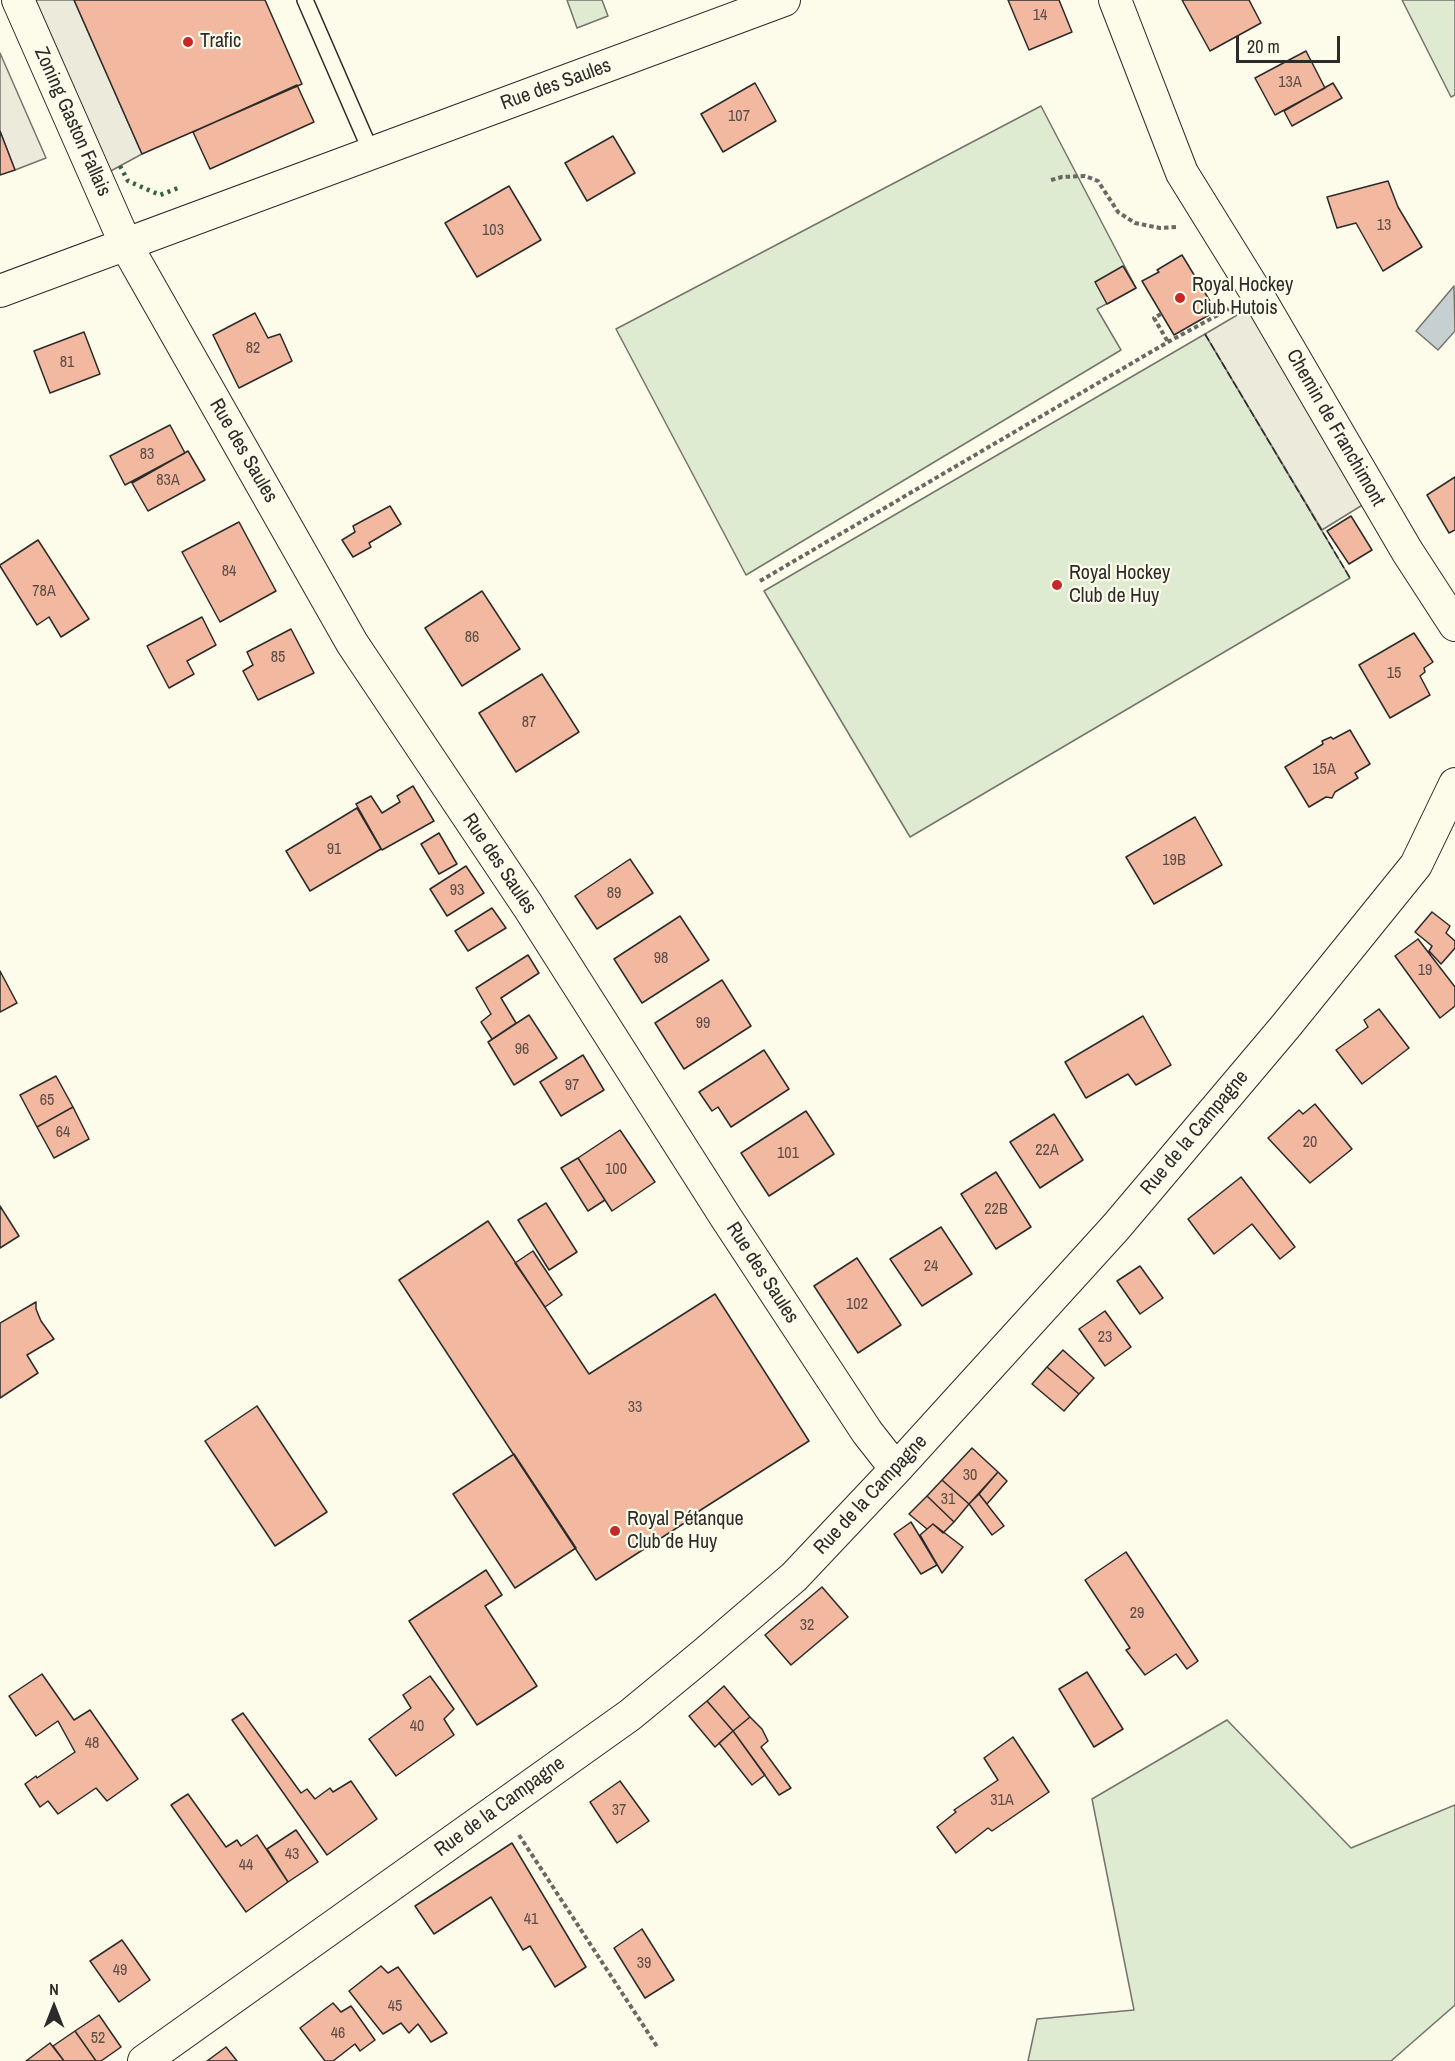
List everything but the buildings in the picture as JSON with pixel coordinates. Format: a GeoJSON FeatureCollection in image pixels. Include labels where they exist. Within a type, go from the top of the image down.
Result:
{"type":"FeatureCollection","features":[{"type":"Feature","properties":{"kind":"street","name":"Zoning Gaston Fallais"},"geometry":{"type":"LineString","coordinates":[[18,0],[126,245]]}},
{"type":"Feature","properties":{"kind":"street","name":"Rue des Saules"},"geometry":{"type":"LineString","coordinates":[[0,291],[784,0]]}},
{"type":"Feature","properties":{"kind":"street","name":"Chemin de Franchimont"},"geometry":{"type":"LineString","coordinates":[[1115,0],[1182,173],[1257,294],[1407,551],[1455,625]]}},
{"type":"Feature","properties":{"kind":"street","name":"Rue des Saules"},"geometry":{"type":"LineString","coordinates":[[126,245],[352,643],[528,906],[725,1216],[867,1432],[896,1469]]}},
{"type":"Feature","properties":{"kind":"street","name":"Rue de la Campagne"},"geometry":{"type":"LineString","coordinates":[[144,2061],[630,1714],[794,1577],[896,1469],[1116,1227],[1284,1027],[1416,865],[1455,784]]}},
{"type":"Feature","properties":{"kind":"lane"},"geometry":{"type":"LineString","coordinates":[[305,0],[372,154]]}},
{"type":"Feature","properties":{"kind":"path"},"geometry":{"type":"LineString","coordinates":[[1051,180],[1085,176],[1098,181],[1118,212],[1135,223],[1152,227],[1183,227],[1207,213]]}},
{"type":"Feature","properties":{"kind":"path"},"geometry":{"type":"LineString","coordinates":[[760,581],[1168,342],[1257,294]]}},
{"type":"Feature","properties":{"kind":"path"},"geometry":{"type":"LineString","coordinates":[[1161,314],[1154,318],[1168,342]]}},
{"type":"Feature","properties":{"kind":"path"},"geometry":{"type":"LineString","coordinates":[[500,1807],[658,2048]]}},
{"type":"Feature","properties":{"kind":"green space"},"geometry":{"type":"Polygon","coordinates":[[[567,0],[602,0],[608,16],[577,28],[567,0]]]}},
{"type":"Feature","properties":{"kind":"green space"},"geometry":{"type":"Polygon","coordinates":[[[1402,0],[1455,0],[1455,95],[1451,97],[1402,0]]]}},
{"type":"Feature","properties":{"kind":"green space"},"geometry":{"type":"Polygon","coordinates":[[[1041,106],[1136,288],[1097,309],[1121,350],[746,575],[616,329],[1041,106]]]}},
{"type":"Feature","properties":{"kind":"green space","name":"Royal Hockey Club de Huy"},"geometry":{"type":"Polygon","coordinates":[[[1205,334],[1350,578],[910,837],[764,591],[1205,334]]]}},
{"type":"Feature","properties":{"kind":"green space"},"geometry":{"type":"Polygon","coordinates":[[[1227,1720],[1351,1848],[1455,1805],[1455,2005],[1391,2061],[1028,2061],[1037,2019],[1134,2010],[1092,1799],[1227,1720]]]}},
{"type":"Feature","properties":{"kind":"shaded area"},"geometry":{"type":"Polygon","coordinates":[[[34,0],[74,0],[142,154],[107,173],[34,0]]]}},
{"type":"Feature","properties":{"kind":"shaded area"},"geometry":{"type":"Polygon","coordinates":[[[0,53],[46,158],[15,170],[0,131],[0,53]]]}},
{"type":"Feature","properties":{"kind":"shaded area"},"geometry":{"type":"Polygon","coordinates":[[[1454,286],[1455,331],[1438,350],[1416,331],[1454,286]]]}},
{"type":"Feature","properties":{"kind":"shaded area"},"geometry":{"type":"Polygon","coordinates":[[[1249,308],[1364,504],[1322,530],[1205,334],[1249,308]]]}},
{"type":"Feature","properties":{"kind":"hedge"},"geometry":{"type":"LineString","coordinates":[[120,166],[128,181],[160,195],[178,188]]}},
{"type":"Feature","properties":{"kind":"fence"},"geometry":{"type":"LineString","coordinates":[[1205,334],[1350,578]]}},
{"type":"Feature","properties":{"kind":"place","name":"Trafic"},"geometry":{"type":"Point","coordinates":[188,42]}},
{"type":"Feature","properties":{"kind":"place","name":"Royal Hockey Club Hutois"},"geometry":{"type":"Point","coordinates":[1180,298]}},
{"type":"Feature","properties":{"kind":"place","name":"Royal Hockey Club de Huy"},"geometry":{"type":"Point","coordinates":[1057,585]}},
{"type":"Feature","properties":{"kind":"place","name":"Royal Pétanque Club de Huy"},"geometry":{"type":"Point","coordinates":[615,1531]}}]}
